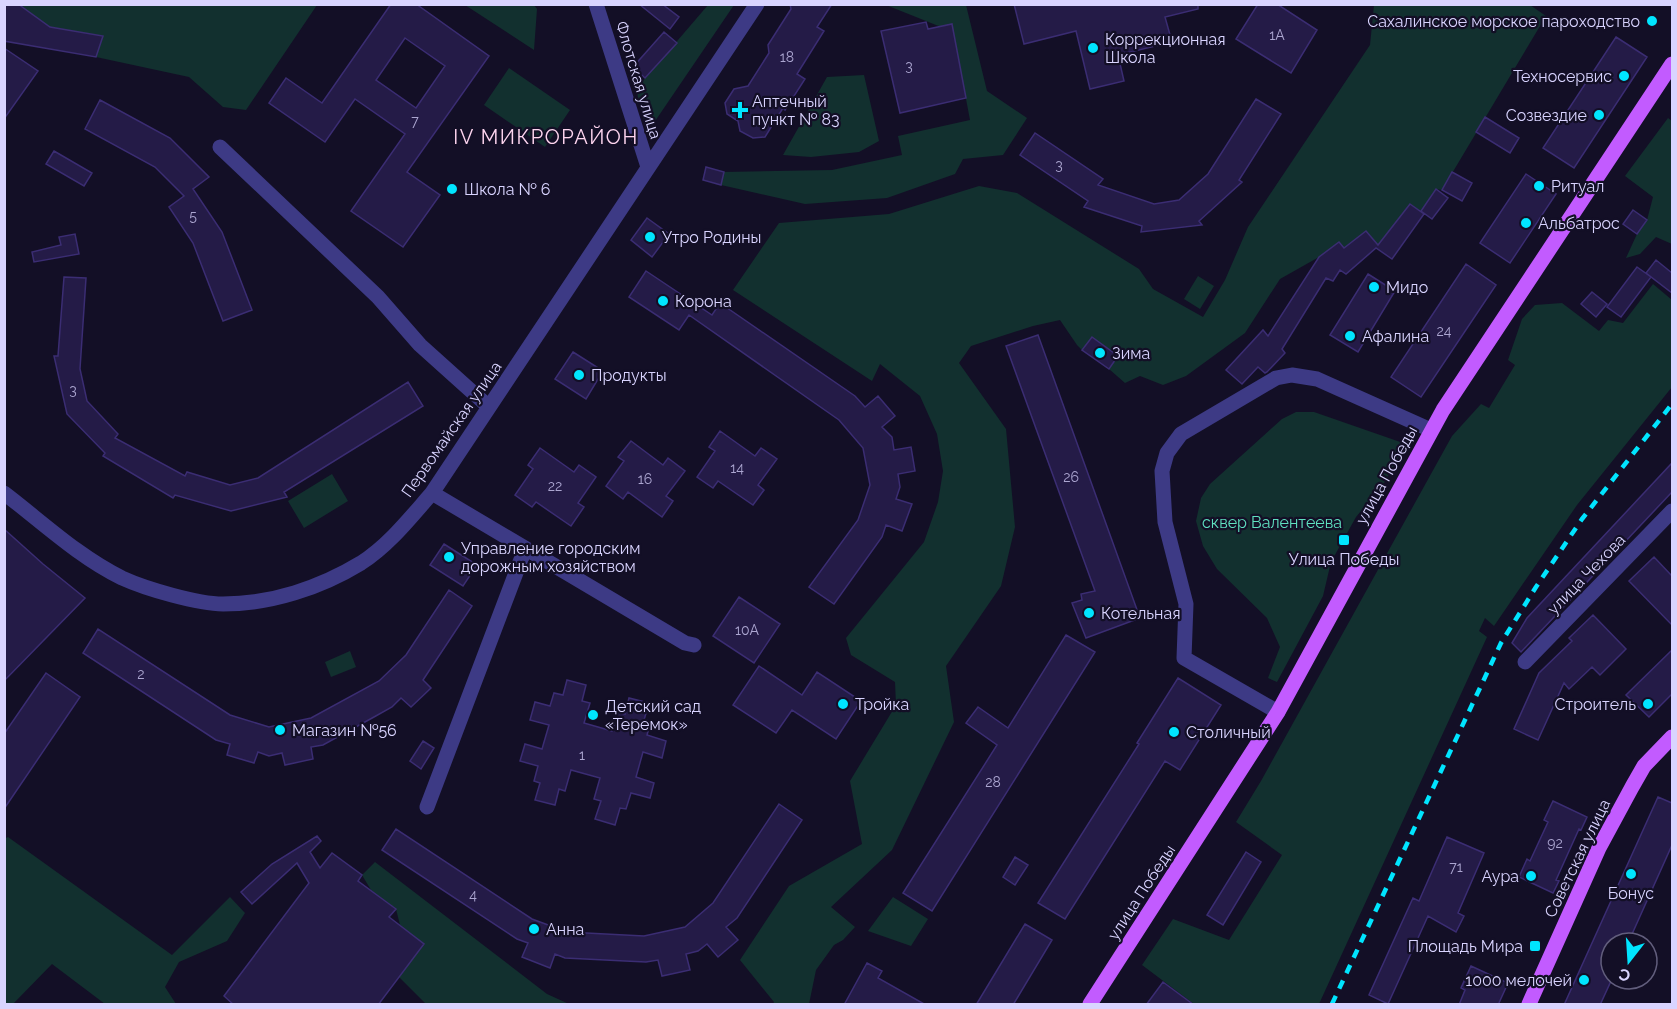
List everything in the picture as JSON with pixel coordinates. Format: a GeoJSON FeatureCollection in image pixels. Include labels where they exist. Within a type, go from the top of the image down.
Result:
{"type":"FeatureCollection","features":[{"type":"Feature","properties":{"kind":"main road","name":"улица Победы"},"geometry":{"type":"LineString","coordinates":[[1090,1005],[1278,712],[1431,430],[1672,64]]}},
{"type":"Feature","properties":{"kind":"main road","name":"Советская улица"},"geometry":{"type":"LineString","coordinates":[[1528,1005],[1599,848],[1644,766],[1672,738]]}},
{"type":"Feature","properties":{"kind":"street","name":"Флотская улица"},"geometry":{"type":"LineString","coordinates":[[596,4],[648,167]]}},
{"type":"Feature","properties":{"kind":"street","name":"Первомайская улица"},"geometry":{"type":"LineString","coordinates":[[4,493],[81,552],[122,578],[170,595],[222,604],[270,599],[320,585],[363,562],[398,532],[432,493],[757,4]]}},
{"type":"Feature","properties":{"kind":"street"},"geometry":{"type":"LineString","coordinates":[[220,147],[378,297],[420,345],[489,407]]}},
{"type":"Feature","properties":{"kind":"street"},"geometry":{"type":"LineString","coordinates":[[1278,712],[1184,658],[1186,604],[1165,522],[1162,471],[1167,453],[1181,434],[1276,378],[1292,375],[1317,379],[1431,430]]}},
{"type":"Feature","properties":{"kind":"street"},"geometry":{"type":"LineString","coordinates":[[432,493],[685,643],[693,645]]}},
{"type":"Feature","properties":{"kind":"street","name":"улица Чехова"},"geometry":{"type":"LineString","coordinates":[[1525,662],[1669,522]]}},
{"type":"Feature","properties":{"kind":"street"},"geometry":{"type":"LineString","coordinates":[[427,807],[525,549]]}},
{"type":"Feature","properties":{"kind":"green space"},"geometry":{"type":"Polygon","coordinates":[[[18,5],[317,5],[246,110],[223,107],[189,77],[96,57],[103,36],[50,27],[18,5]]]}},
{"type":"Feature","properties":{"kind":"green space"},"geometry":{"type":"Polygon","coordinates":[[[465,5],[534,5],[537,9],[534,50],[465,5]]]}},
{"type":"Feature","properties":{"kind":"green space"},"geometry":{"type":"Polygon","coordinates":[[[708,5],[734,5],[647,133],[636,89],[708,5]]]}},
{"type":"Feature","properties":{"kind":"green space"},"geometry":{"type":"Polygon","coordinates":[[[886,5],[966,5],[987,91],[1027,118],[1003,155],[963,159],[955,174],[887,198],[805,204],[721,185],[724,172],[832,170],[902,155],[898,136],[970,120],[952,25],[941,27],[886,5]]]}},
{"type":"Feature","properties":{"kind":"green space"},"geometry":{"type":"Polygon","coordinates":[[[1374,5],[1530,5],[1546,16],[1442,190],[1436,189],[1421,211],[1410,205],[1378,245],[1366,231],[1344,248],[1338,243],[1319,257],[1280,279],[1245,333],[1186,376],[1163,385],[1140,376],[1125,383],[1109,369],[1118,356],[1092,337],[1082,350],[1060,320],[1033,326],[971,346],[959,363],[1006,429],[1015,527],[1001,586],[946,666],[954,722],[892,850],[831,907],[855,927],[843,940],[834,945],[816,970],[809,1004],[773,1004],[774,1002],[740,960],[789,886],[862,844],[850,781],[896,705],[895,682],[851,655],[846,638],[924,542],[938,502],[943,471],[937,434],[920,396],[880,364],[872,381],[733,290],[779,223],[889,214],[979,186],[1017,193],[1139,269],[1153,289],[1203,317],[1225,280],[1248,227],[1370,45],[1374,5]]]}},
{"type":"Feature","properties":{"kind":"green space"},"geometry":{"type":"Polygon","coordinates":[[[509,68],[570,110],[545,147],[484,105],[509,68]]]}},
{"type":"Feature","properties":{"kind":"green space"},"geometry":{"type":"Polygon","coordinates":[[[864,75],[879,141],[859,152],[811,157],[783,155],[827,77],[864,75]]]}},
{"type":"Feature","properties":{"kind":"green space"},"geometry":{"type":"Polygon","coordinates":[[[1668,118],[1672,121],[1672,244],[1656,237],[1640,254],[1626,258],[1637,234],[1647,220],[1653,197],[1625,176],[1668,118]]]}},
{"type":"Feature","properties":{"kind":"green space"},"geometry":{"type":"Polygon","coordinates":[[[1198,276],[1214,286],[1200,309],[1184,299],[1198,276]]]}},
{"type":"Feature","properties":{"kind":"green space"},"geometry":{"type":"Polygon","coordinates":[[[1653,284],[1672,300],[1672,387],[1577,505],[1494,626],[1485,618],[1479,631],[1487,637],[1319,1004],[1194,1004],[1142,965],[1173,919],[1229,940],[1282,855],[1236,822],[1452,436],[1481,404],[1489,408],[1515,365],[1508,360],[1522,319],[1535,305],[1562,303],[1599,331],[1608,320],[1623,323],[1653,284]]]}},
{"type":"Feature","properties":{"kind":"green space","name":"сквер Валентеева"},"geometry":{"type":"Polygon","coordinates":[[[1296,412],[1314,412],[1406,444],[1383,485],[1356,517],[1331,562],[1323,596],[1277,682],[1268,678],[1280,647],[1267,618],[1217,569],[1203,546],[1196,521],[1201,498],[1210,484],[1282,419],[1296,412]]]}},
{"type":"Feature","properties":{"kind":"green space"},"geometry":{"type":"Polygon","coordinates":[[[332,474],[348,501],[304,528],[288,501],[332,474]]]}},
{"type":"Feature","properties":{"kind":"green space"},"geometry":{"type":"Polygon","coordinates":[[[350,651],[356,667],[331,677],[325,662],[350,651]]]}},
{"type":"Feature","properties":{"kind":"green space"},"geometry":{"type":"Polygon","coordinates":[[[8,837],[172,955],[230,897],[245,913],[227,941],[179,962],[165,987],[176,1004],[105,1004],[52,964],[13,1004],[5,1004],[4,839],[8,837]]]}},
{"type":"Feature","properties":{"kind":"green space"},"geometry":{"type":"Polygon","coordinates":[[[375,862],[547,994],[569,1004],[426,1004],[399,977],[424,944],[400,925],[396,909],[371,890],[362,875],[375,862]]]}},
{"type":"Feature","properties":{"kind":"green space"},"geometry":{"type":"Polygon","coordinates":[[[893,897],[928,919],[911,946],[868,931],[893,897]]]}},
{"type":"Feature","properties":{"kind":"building"},"geometry":{"type":"Polygon","coordinates":[[[4,4],[18,4],[50,27],[103,36],[96,57],[4,41],[4,4]]]}},
{"type":"Feature","properties":{"kind":"building"},"geometry":{"type":"Polygon","coordinates":[[[391,4],[416,4],[489,56],[407,172],[440,195],[403,247],[351,211],[405,134],[355,99],[325,142],[269,103],[286,78],[322,103],[391,4]],[[405,38],[376,80],[416,108],[445,66],[405,38]]]}},
{"type":"Feature","properties":{"kind":"building"},"geometry":{"type":"Polygon","coordinates":[[[639,4],[662,4],[679,17],[670,29],[639,4]]]}},
{"type":"Feature","properties":{"kind":"building"},"geometry":{"type":"Polygon","coordinates":[[[790,4],[832,4],[817,27],[824,31],[797,74],[805,79],[765,137],[753,138],[740,131],[738,121],[727,114],[725,103],[734,89],[748,86],[769,53],[768,45],[791,9],[790,4]]]}},
{"type":"Feature","properties":{"kind":"building"},"geometry":{"type":"Polygon","coordinates":[[[1014,4],[1198,4],[1198,9],[1165,17],[1172,42],[1118,55],[1124,81],[1090,89],[1076,31],[1024,44],[1014,4]]]}},
{"type":"Feature","properties":{"kind":"building"},"geometry":{"type":"Polygon","coordinates":[[[1258,4],[1277,4],[1317,30],[1291,73],[1236,39],[1258,4]]]}},
{"type":"Feature","properties":{"kind":"building"},"geometry":{"type":"Polygon","coordinates":[[[926,22],[928,29],[952,24],[966,98],[900,113],[881,31],[926,22]]]}},
{"type":"Feature","properties":{"kind":"building"},"geometry":{"type":"Polygon","coordinates":[[[664,32],[677,43],[645,78],[633,67],[664,32]]]}},
{"type":"Feature","properties":{"kind":"building"},"geometry":{"type":"Polygon","coordinates":[[[1616,37],[1647,57],[1574,168],[1543,148],[1616,37]]]}},
{"type":"Feature","properties":{"kind":"building"},"geometry":{"type":"Polygon","coordinates":[[[4,48],[38,71],[4,119],[4,48]]]}},
{"type":"Feature","properties":{"kind":"building"},"geometry":{"type":"Polygon","coordinates":[[[1256,99],[1281,114],[1239,180],[1242,182],[1199,221],[1202,225],[1141,232],[1142,226],[1084,207],[1088,201],[1020,155],[1035,133],[1103,179],[1098,185],[1154,204],[1179,200],[1208,174],[1256,99]]]}},
{"type":"Feature","properties":{"kind":"building"},"geometry":{"type":"Polygon","coordinates":[[[100,100],[170,138],[209,177],[193,189],[222,232],[252,310],[223,321],[193,243],[169,207],[184,196],[155,167],[85,129],[100,100]]]}},
{"type":"Feature","properties":{"kind":"building"},"geometry":{"type":"Polygon","coordinates":[[[1485,117],[1519,138],[1510,153],[1476,132],[1485,117]]]}},
{"type":"Feature","properties":{"kind":"building"},"geometry":{"type":"Polygon","coordinates":[[[54,151],[92,173],[84,186],[46,164],[54,151]]]}},
{"type":"Feature","properties":{"kind":"building"},"geometry":{"type":"Polygon","coordinates":[[[706,167],[724,172],[721,185],[703,180],[706,167]]]}},
{"type":"Feature","properties":{"kind":"building"},"geometry":{"type":"Polygon","coordinates":[[[1452,172],[1472,183],[1462,201],[1442,190],[1452,172]]]}},
{"type":"Feature","properties":{"kind":"building"},"geometry":{"type":"Polygon","coordinates":[[[1526,174],[1556,194],[1510,263],[1480,243],[1526,174]]]}},
{"type":"Feature","properties":{"kind":"building"},"geometry":{"type":"Polygon","coordinates":[[[1436,189],[1448,198],[1432,219],[1421,211],[1436,189]]]}},
{"type":"Feature","properties":{"kind":"building"},"geometry":{"type":"Polygon","coordinates":[[[1410,204],[1424,214],[1392,259],[1376,248],[1346,274],[1340,270],[1333,281],[1326,278],[1282,349],[1285,353],[1267,372],[1265,373],[1258,367],[1242,384],[1226,370],[1263,330],[1268,336],[1319,257],[1339,242],[1344,248],[1366,231],[1378,245],[1410,204]]]}},
{"type":"Feature","properties":{"kind":"building"},"geometry":{"type":"Polygon","coordinates":[[[1633,210],[1647,220],[1637,234],[1623,224],[1633,210]]]}},
{"type":"Feature","properties":{"kind":"building","name":"Утро Родины"},"geometry":{"type":"Polygon","coordinates":[[[647,218],[669,234],[652,257],[631,240],[647,218]]]}},
{"type":"Feature","properties":{"kind":"building"},"geometry":{"type":"Polygon","coordinates":[[[75,234],[79,254],[34,262],[32,252],[61,245],[59,237],[75,234]]]}},
{"type":"Feature","properties":{"kind":"building"},"geometry":{"type":"Polygon","coordinates":[[[1656,260],[1672,273],[1672,293],[1646,273],[1656,260]]]}},
{"type":"Feature","properties":{"kind":"building"},"geometry":{"type":"Polygon","coordinates":[[[1466,264],[1496,285],[1421,397],[1391,377],[1466,264]]]}},
{"type":"Feature","properties":{"kind":"building"},"geometry":{"type":"Polygon","coordinates":[[[1637,267],[1651,277],[1621,317],[1607,307],[1637,267]]]}},
{"type":"Feature","properties":{"kind":"building"},"geometry":{"type":"Polygon","coordinates":[[[646,271],[712,315],[720,303],[855,396],[865,407],[878,396],[895,416],[882,427],[892,437],[894,450],[911,447],[915,471],[898,474],[900,487],[896,499],[912,504],[902,531],[886,525],[882,537],[834,604],[809,587],[858,520],[870,485],[863,448],[839,420],[689,315],[679,330],[629,297],[646,271]]]}},
{"type":"Feature","properties":{"kind":"building"},"geometry":{"type":"Polygon","coordinates":[[[1368,274],[1395,291],[1358,352],[1330,335],[1368,274]]]}},
{"type":"Feature","properties":{"kind":"building"},"geometry":{"type":"Polygon","coordinates":[[[64,277],[86,278],[80,369],[87,401],[118,434],[115,438],[185,476],[187,472],[230,485],[258,478],[408,382],[423,406],[284,492],[287,497],[231,511],[175,495],[173,498],[103,456],[105,453],[67,414],[54,356],[58,356],[64,277]]]}},
{"type":"Feature","properties":{"kind":"building"},"geometry":{"type":"Polygon","coordinates":[[[1592,292],[1607,304],[1596,317],[1581,304],[1592,292]]]}},
{"type":"Feature","properties":{"kind":"building"},"geometry":{"type":"Polygon","coordinates":[[[1038,335],[1140,618],[1086,638],[1072,603],[1082,600],[1081,594],[1095,591],[1006,346],[1038,335]]]}},
{"type":"Feature","properties":{"kind":"building","name":"Зима"},"geometry":{"type":"Polygon","coordinates":[[[1092,337],[1118,356],[1109,369],[1082,350],[1092,337]]]}},
{"type":"Feature","properties":{"kind":"building","name":"Продукты"},"geometry":{"type":"Polygon","coordinates":[[[573,352],[603,371],[586,399],[555,379],[573,352]]]}},
{"type":"Feature","properties":{"kind":"building"},"geometry":{"type":"Polygon","coordinates":[[[720,431],[755,456],[761,448],[777,459],[758,485],[764,490],[753,505],[718,481],[713,488],[697,477],[715,451],[709,447],[720,431]]]}},
{"type":"Feature","properties":{"kind":"building"},"geometry":{"type":"Polygon","coordinates":[[[631,441],[663,465],[668,458],[685,471],[666,496],[673,501],[662,517],[628,492],[623,499],[606,486],[624,461],[618,457],[631,441]]]}},
{"type":"Feature","properties":{"kind":"building"},"geometry":{"type":"Polygon","coordinates":[[[540,448],[574,472],[579,465],[596,477],[578,503],[584,507],[571,526],[536,502],[532,507],[515,495],[533,469],[528,465],[540,448]]]}},
{"type":"Feature","properties":{"kind":"building"},"geometry":{"type":"Polygon","coordinates":[[[1672,463],[1672,492],[1521,652],[1512,643],[1527,618],[1672,463]]]}},
{"type":"Feature","properties":{"kind":"building"},"geometry":{"type":"Polygon","coordinates":[[[4,529],[85,598],[4,681],[4,529]]]}},
{"type":"Feature","properties":{"kind":"building"},"geometry":{"type":"Polygon","coordinates":[[[444,544],[477,565],[463,586],[430,565],[444,544]]]}},
{"type":"Feature","properties":{"kind":"building"},"geometry":{"type":"Polygon","coordinates":[[[1654,557],[1672,576],[1672,625],[1629,581],[1654,557]]]}},
{"type":"Feature","properties":{"kind":"building"},"geometry":{"type":"Polygon","coordinates":[[[449,590],[472,606],[423,680],[431,688],[411,707],[401,698],[392,707],[323,745],[311,747],[313,759],[285,765],[282,753],[269,756],[258,752],[254,763],[227,755],[230,744],[216,740],[83,653],[98,629],[230,715],[269,727],[311,718],[379,681],[406,655],[449,590]]]}},
{"type":"Feature","properties":{"kind":"building"},"geometry":{"type":"Polygon","coordinates":[[[739,597],[780,624],[754,663],[713,636],[739,597]]]}},
{"type":"Feature","properties":{"kind":"building"},"geometry":{"type":"Polygon","coordinates":[[[1593,615],[1626,649],[1600,675],[1592,667],[1569,689],[1564,683],[1538,740],[1514,729],[1539,673],[1572,641],[1569,638],[1593,615]]]}},
{"type":"Feature","properties":{"kind":"building"},"geometry":{"type":"Polygon","coordinates":[[[1066,635],[1095,652],[932,911],[903,893],[997,745],[966,723],[978,707],[1008,728],[1066,635]]]}},
{"type":"Feature","properties":{"kind":"building"},"geometry":{"type":"Polygon","coordinates":[[[1672,650],[1672,694],[1649,717],[1626,695],[1672,650]]]}},
{"type":"Feature","properties":{"kind":"building"},"geometry":{"type":"Polygon","coordinates":[[[759,666],[802,695],[817,672],[861,701],[836,739],[792,710],[776,733],[733,705],[759,666]]]}},
{"type":"Feature","properties":{"kind":"building"},"geometry":{"type":"Polygon","coordinates":[[[46,673],[80,697],[4,809],[4,734],[46,673]]]}},
{"type":"Feature","properties":{"kind":"building"},"geometry":{"type":"Polygon","coordinates":[[[1178,678],[1221,705],[1180,770],[1165,761],[1065,919],[1038,903],[1178,678]]]}},
{"type":"Feature","properties":{"kind":"building"},"geometry":{"type":"Polygon","coordinates":[[[567,680],[586,685],[582,701],[590,703],[584,723],[612,731],[618,712],[625,714],[629,698],[649,703],[644,720],[651,721],[647,735],[666,741],[662,758],[643,752],[636,777],[654,783],[650,798],[631,793],[626,809],[620,808],[615,825],[595,819],[601,801],[594,799],[600,778],[571,770],[565,791],[559,789],[555,805],[535,800],[540,783],[534,781],[538,766],[520,761],[525,744],[542,749],[549,725],[530,720],[535,702],[550,706],[554,693],[563,695],[567,680]]]}},
{"type":"Feature","properties":{"kind":"building"},"geometry":{"type":"Polygon","coordinates":[[[423,741],[434,748],[421,769],[410,761],[423,741]]]}},
{"type":"Feature","properties":{"kind":"building"},"geometry":{"type":"Polygon","coordinates":[[[1658,797],[1672,803],[1672,845],[1633,931],[1599,931],[1599,991],[1606,991],[1600,1005],[1564,1005],[1658,797]]]}},
{"type":"Feature","properties":{"kind":"building"},"geometry":{"type":"Polygon","coordinates":[[[1553,801],[1587,817],[1581,830],[1579,829],[1556,880],[1559,881],[1553,893],[1519,877],[1527,859],[1530,861],[1548,822],[1544,820],[1553,801]]]}},
{"type":"Feature","properties":{"kind":"building"},"geometry":{"type":"Polygon","coordinates":[[[779,804],[802,820],[737,918],[726,927],[738,940],[718,957],[707,944],[698,951],[686,954],[690,970],[662,976],[658,960],[646,962],[565,958],[555,954],[550,968],[522,957],[528,943],[517,939],[382,850],[396,829],[532,919],[567,932],[644,936],[685,927],[713,903],[779,804]]]}},
{"type":"Feature","properties":{"kind":"building"},"geometry":{"type":"Polygon","coordinates":[[[317,836],[321,841],[310,852],[320,868],[332,853],[362,875],[358,881],[396,909],[389,917],[424,944],[378,1005],[234,1005],[224,996],[309,883],[297,863],[252,904],[241,892],[272,864],[317,836]]]}},
{"type":"Feature","properties":{"kind":"building"},"geometry":{"type":"Polygon","coordinates":[[[1447,837],[1484,853],[1458,913],[1464,916],[1456,932],[1428,916],[1388,1004],[1369,995],[1413,898],[1419,901],[1447,837]]]}},
{"type":"Feature","properties":{"kind":"building"},"geometry":{"type":"Polygon","coordinates":[[[1246,852],[1261,862],[1223,925],[1207,915],[1246,852]]]}},
{"type":"Feature","properties":{"kind":"building"},"geometry":{"type":"Polygon","coordinates":[[[1015,857],[1028,865],[1015,885],[1003,877],[1015,857]]]}},
{"type":"Feature","properties":{"kind":"building"},"geometry":{"type":"Polygon","coordinates":[[[1025,924],[1052,940],[1013,1005],[976,1005],[1025,924]]]}},
{"type":"Feature","properties":{"kind":"building"},"geometry":{"type":"Polygon","coordinates":[[[867,963],[882,971],[878,978],[926,1005],[844,1005],[867,963]]]}},
{"type":"Feature","properties":{"kind":"building"},"geometry":{"type":"Polygon","coordinates":[[[1471,966],[1508,983],[1498,1005],[1459,1005],[1465,990],[1461,988],[1471,966]]]}},
{"type":"Feature","properties":{"kind":"building"},"geometry":{"type":"Polygon","coordinates":[[[1163,982],[1194,1005],[1146,1005],[1163,982]]]}},
{"type":"Feature","properties":{"kind":"railway"},"geometry":{"type":"LineString","coordinates":[[1332,1004],[1501,643],[1582,519],[1672,404]]}},
{"type":"Feature","properties":{"kind":"place","name":"Сахалинское морское пароходство"},"geometry":{"type":"Point","coordinates":[1652,21]}},
{"type":"Feature","properties":{"kind":"place","name":"Коррекционная Школа"},"geometry":{"type":"Point","coordinates":[1093,48]}},
{"type":"Feature","properties":{"kind":"place","name":"Техносервис"},"geometry":{"type":"Point","coordinates":[1624,76]}},
{"type":"Feature","properties":{"kind":"place","name":"Аптечный пункт № 83"},"geometry":{"type":"Point","coordinates":[740,110]}},
{"type":"Feature","properties":{"kind":"place","name":"Созвездие"},"geometry":{"type":"Point","coordinates":[1599,115]}},
{"type":"Feature","properties":{"kind":"place","name":"Ритуал"},"geometry":{"type":"Point","coordinates":[1539,186]}},
{"type":"Feature","properties":{"kind":"place","name":"Школа № 6"},"geometry":{"type":"Point","coordinates":[452,189]}},
{"type":"Feature","properties":{"kind":"place","name":"Альбатрос"},"geometry":{"type":"Point","coordinates":[1526,223]}},
{"type":"Feature","properties":{"kind":"place","name":"Утро Родины"},"geometry":{"type":"Point","coordinates":[650,237]}},
{"type":"Feature","properties":{"kind":"place","name":"Мидо"},"geometry":{"type":"Point","coordinates":[1374,287]}},
{"type":"Feature","properties":{"kind":"place","name":"Корона"},"geometry":{"type":"Point","coordinates":[663,301]}},
{"type":"Feature","properties":{"kind":"place","name":"Афалина"},"geometry":{"type":"Point","coordinates":[1350,336]}},
{"type":"Feature","properties":{"kind":"place","name":"Зима"},"geometry":{"type":"Point","coordinates":[1100,353]}},
{"type":"Feature","properties":{"kind":"place","name":"Продукты"},"geometry":{"type":"Point","coordinates":[579,375]}},
{"type":"Feature","properties":{"kind":"place","name":"Улица Победы"},"geometry":{"type":"Point","coordinates":[1344,540]}},
{"type":"Feature","properties":{"kind":"place","name":"Управление городским дорожным хозяйством"},"geometry":{"type":"Point","coordinates":[449,557]}},
{"type":"Feature","properties":{"kind":"place","name":"Котельная"},"geometry":{"type":"Point","coordinates":[1089,613]}},
{"type":"Feature","properties":{"kind":"place","name":"Тройка"},"geometry":{"type":"Point","coordinates":[843,704]}},
{"type":"Feature","properties":{"kind":"place","name":"Строитель"},"geometry":{"type":"Point","coordinates":[1648,704]}},
{"type":"Feature","properties":{"kind":"place","name":"Детский сад «Теремок»"},"geometry":{"type":"Point","coordinates":[593,715]}},
{"type":"Feature","properties":{"kind":"place","name":"Магазин №56"},"geometry":{"type":"Point","coordinates":[280,730]}},
{"type":"Feature","properties":{"kind":"place","name":"Столичный"},"geometry":{"type":"Point","coordinates":[1174,732]}},
{"type":"Feature","properties":{"kind":"place","name":"Бонус"},"geometry":{"type":"Point","coordinates":[1631,874]}},
{"type":"Feature","properties":{"kind":"place","name":"Аура"},"geometry":{"type":"Point","coordinates":[1531,876]}},
{"type":"Feature","properties":{"kind":"place","name":"Анна"},"geometry":{"type":"Point","coordinates":[534,929]}},
{"type":"Feature","properties":{"kind":"place","name":"Площадь Мира"},"geometry":{"type":"Point","coordinates":[1535,946]}},
{"type":"Feature","properties":{"kind":"place","name":"1000 мелочей"},"geometry":{"type":"Point","coordinates":[1584,980]}},
{"type":"Feature","properties":{"kind":"district","name":"IV МИКРОРАЙОН"},"geometry":{"type":"Point","coordinates":[546,137]}}]}
